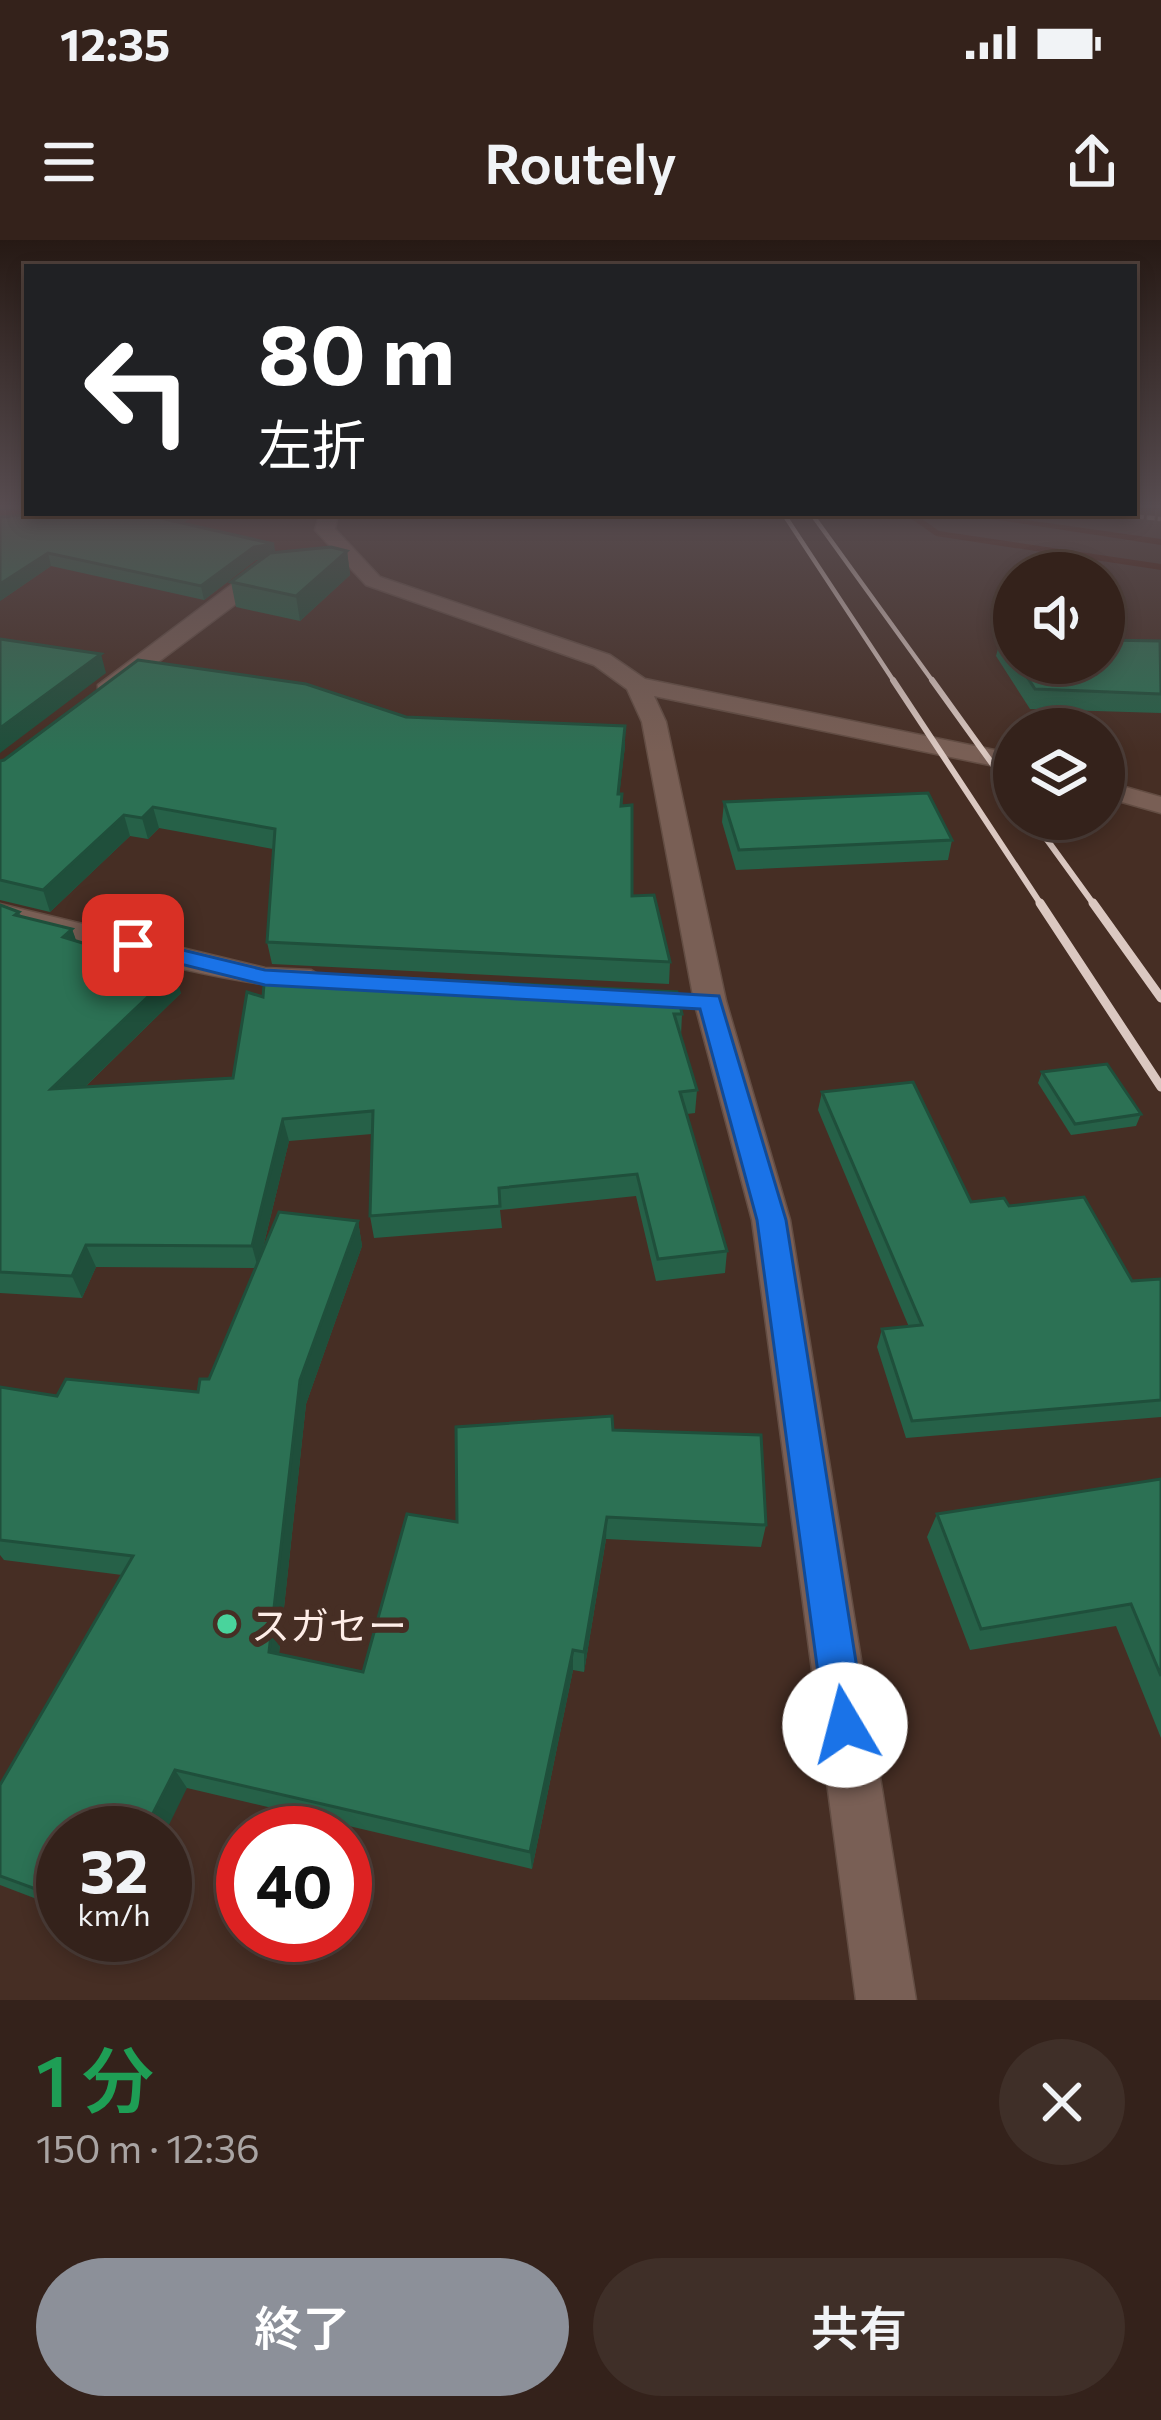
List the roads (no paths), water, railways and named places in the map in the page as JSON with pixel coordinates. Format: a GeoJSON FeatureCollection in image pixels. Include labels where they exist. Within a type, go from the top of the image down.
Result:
{"type":"FeatureCollection","features":[{"type":"Feature","properties":{"kind":"street"},"geometry":{"type":"LineString","coordinates":[[95,698],[240,588]]}},
{"type":"Feature","properties":{"kind":"street"},"geometry":{"type":"LineString","coordinates":[[396,588],[602,660],[637,685],[993,758]]}},
{"type":"Feature","properties":{"kind":"street"},"geometry":{"type":"LineString","coordinates":[[637,685],[654,722],[698,1001],[771,1220],[886,2000]]}},
{"type":"Feature","properties":{"kind":"street"},"geometry":{"type":"LineString","coordinates":[[1125,795],[1161,805]]}},
{"type":"Feature","properties":{"kind":"street"},"geometry":{"type":"LineString","coordinates":[[0,913],[265,978],[335,981]]}},
{"type":"Feature","properties":{"kind":"railway"},"geometry":{"type":"LineString","coordinates":[[832,588],[895,683]]}},
{"type":"Feature","properties":{"kind":"railway"},"geometry":{"type":"LineString","coordinates":[[865,588],[934,683]]}},
{"type":"Feature","properties":{"kind":"railway"},"geometry":{"type":"LineString","coordinates":[[893,680],[1042,906]]}},
{"type":"Feature","properties":{"kind":"railway"},"geometry":{"type":"LineString","coordinates":[[932,680],[993,765]]}},
{"type":"Feature","properties":{"kind":"railway"},"geometry":{"type":"LineString","coordinates":[[1047,840],[1095,906]]}},
{"type":"Feature","properties":{"kind":"railway"},"geometry":{"type":"LineString","coordinates":[[1040,903],[1161,1087]]}},
{"type":"Feature","properties":{"kind":"railway"},"geometry":{"type":"LineString","coordinates":[[1093,903],[1161,998]]}},
{"type":"Feature","properties":{"kind":"place","name":"スガセー"},"geometry":{"type":"Point","coordinates":[227,1624]}}]}
